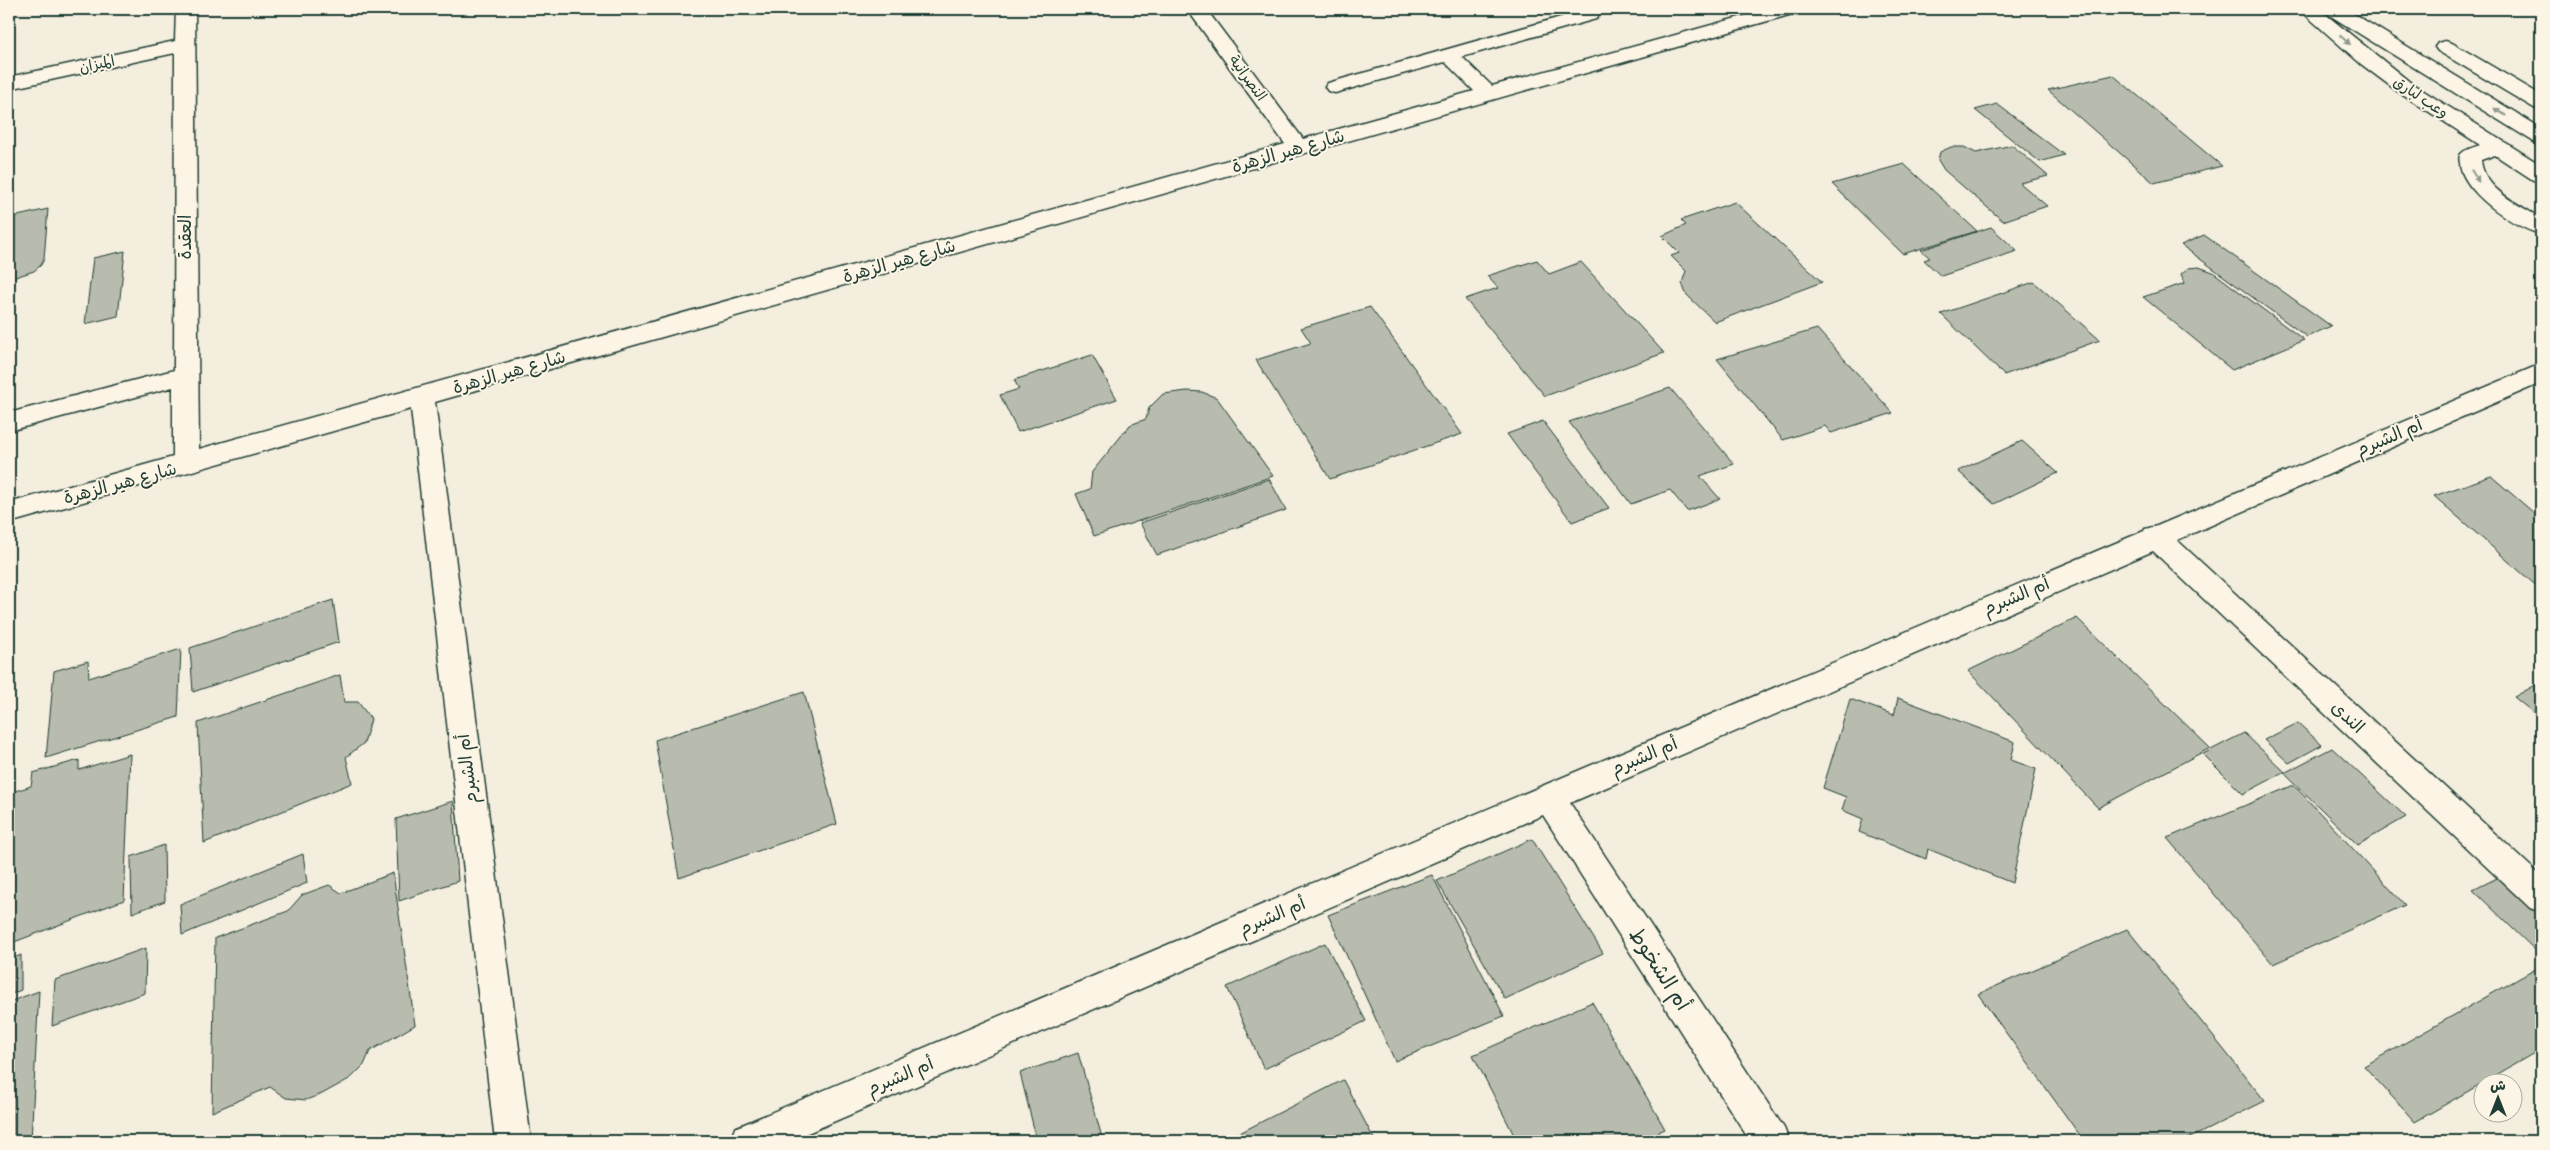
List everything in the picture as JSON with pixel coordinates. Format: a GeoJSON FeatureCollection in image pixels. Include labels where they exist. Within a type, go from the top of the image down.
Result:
{"type":"FeatureCollection","features":[{"type":"Feature","properties":{"kind":"street","name":"العقدة"},"geometry":{"type":"LineString","coordinates":[[185,9],[186,464]]}},
{"type":"Feature","properties":{"kind":"street","name":"النصرانية"},"geometry":{"type":"LineString","coordinates":[[1196,9],[1299,148]]}},
{"type":"Feature","properties":{"kind":"street","name":"شارع هير الزهرة"},"geometry":{"type":"LineString","coordinates":[[9,513],[1788,9]]}},
{"type":"Feature","properties":{"kind":"street","name":"وعب لبارق"},"geometry":{"type":"LineString","coordinates":[[2308,9],[2368,60],[2404,87],[2541,175]]}},
{"type":"Feature","properties":{"kind":"street","name":"وعب لبارق"},"geometry":{"type":"LineString","coordinates":[[2333,9],[2541,137]]}},
{"type":"Feature","properties":{"kind":"street"},"geometry":{"type":"LineString","coordinates":[[1335,87],[1588,16]]}},
{"type":"Feature","properties":{"kind":"street","name":"الميزان"},"geometry":{"type":"LineString","coordinates":[[9,83],[184,45]]}},
{"type":"Feature","properties":{"kind":"street"},"geometry":{"type":"LineString","coordinates":[[2444,47],[2541,104]]}},
{"type":"Feature","properties":{"kind":"street"},"geometry":{"type":"LineString","coordinates":[[1449,55],[1488,94]]}},
{"type":"Feature","properties":{"kind":"street"},"geometry":{"type":"LineString","coordinates":[[2496,147],[2470,157],[2469,166],[2473,177],[2498,201],[2541,227]]}},
{"type":"Feature","properties":{"kind":"street","name":"أم الشبرم"},"geometry":{"type":"LineString","coordinates":[[748,1141],[2155,536],[2541,373]]}},
{"type":"Feature","properties":{"kind":"street"},"geometry":{"type":"LineString","coordinates":[[9,422],[186,375]]}},
{"type":"Feature","properties":{"kind":"street","name":"أم الشبرم"},"geometry":{"type":"LineString","coordinates":[[422,397],[513,1141]]}},
{"type":"Feature","properties":{"kind":"street","name":"الندى"},"geometry":{"type":"LineString","coordinates":[[2155,536],[2541,897]]}},
{"type":"Feature","properties":{"kind":"street","name":"أم الشخوط"},"geometry":{"type":"LineString","coordinates":[[1549,797],[1771,1141]]}},
{"type":"Feature","properties":{"kind":"building"},"geometry":{"type":"Polygon","coordinates":[[[2113,75],[2222,166],[2154,183],[2048,90],[2113,75]]]}},
{"type":"Feature","properties":{"kind":"building"},"geometry":{"type":"Polygon","coordinates":[[[1997,104],[2064,155],[2040,162],[1975,110],[1997,104]]]}},
{"type":"Feature","properties":{"kind":"building"},"geometry":{"type":"Polygon","coordinates":[[[2012,145],[2048,176],[2020,183],[2047,206],[2003,221],[1944,170],[1938,160],[1940,152],[1951,147],[1964,147],[1976,153],[2012,145]]]}},
{"type":"Feature","properties":{"kind":"building"},"geometry":{"type":"Polygon","coordinates":[[[1904,164],[1977,231],[1903,254],[1832,184],[1904,164]]]}},
{"type":"Feature","properties":{"kind":"building"},"geometry":{"type":"Polygon","coordinates":[[[1735,202],[1822,282],[1715,322],[1686,294],[1682,283],[1686,271],[1671,256],[1679,253],[1662,236],[1686,225],[1681,220],[1735,202]]]}},
{"type":"Feature","properties":{"kind":"building"},"geometry":{"type":"Polygon","coordinates":[[[48,209],[44,259],[41,265],[34,271],[9,279],[9,218],[48,209]]]}},
{"type":"Feature","properties":{"kind":"building"},"geometry":{"type":"Polygon","coordinates":[[[1991,227],[2017,251],[1941,276],[1924,260],[1930,258],[1921,250],[1991,227]]]}},
{"type":"Feature","properties":{"kind":"building"},"geometry":{"type":"Polygon","coordinates":[[[2204,235],[2331,326],[2307,337],[2181,245],[2204,235]]]}},
{"type":"Feature","properties":{"kind":"building"},"geometry":{"type":"Polygon","coordinates":[[[125,251],[118,316],[85,324],[93,258],[125,251]]]}},
{"type":"Feature","properties":{"kind":"building"},"geometry":{"type":"Polygon","coordinates":[[[1537,260],[1549,274],[1581,262],[1664,353],[1545,396],[1465,299],[1498,288],[1487,276],[1537,260]]]}},
{"type":"Feature","properties":{"kind":"building"},"geometry":{"type":"Polygon","coordinates":[[[2199,267],[2213,272],[2304,340],[2232,370],[2143,297],[2185,283],[2181,274],[2188,268],[2199,267]]]}},
{"type":"Feature","properties":{"kind":"building"},"geometry":{"type":"Polygon","coordinates":[[[2034,282],[2100,340],[2004,375],[1941,314],[2034,282]]]}},
{"type":"Feature","properties":{"kind":"building"},"geometry":{"type":"Polygon","coordinates":[[[1370,307],[1462,434],[1330,479],[1256,360],[1311,343],[1301,328],[1370,307]]]}},
{"type":"Feature","properties":{"kind":"building"},"geometry":{"type":"Polygon","coordinates":[[[1817,329],[1893,413],[1831,433],[1825,426],[1783,440],[1717,359],[1817,329]]]}},
{"type":"Feature","properties":{"kind":"building"},"geometry":{"type":"Polygon","coordinates":[[[1092,355],[1117,399],[1018,432],[1000,395],[1019,389],[1014,380],[1092,355]]]}},
{"type":"Feature","properties":{"kind":"building"},"geometry":{"type":"Polygon","coordinates":[[[1670,388],[1734,464],[1700,476],[1720,499],[1687,511],[1670,490],[1631,504],[1569,422],[1670,388]]]}},
{"type":"Feature","properties":{"kind":"building"},"geometry":{"type":"Polygon","coordinates":[[[1187,391],[1202,392],[1217,398],[1273,476],[1094,536],[1076,494],[1090,489],[1092,472],[1130,425],[1146,419],[1149,408],[1163,394],[1187,391]]]}},
{"type":"Feature","properties":{"kind":"building"},"geometry":{"type":"Polygon","coordinates":[[[1543,421],[1609,508],[1572,522],[1507,434],[1543,421]]]}},
{"type":"Feature","properties":{"kind":"building"},"geometry":{"type":"Polygon","coordinates":[[[2022,441],[2058,473],[1994,504],[1958,471],[2022,441]]]}},
{"type":"Feature","properties":{"kind":"building"},"geometry":{"type":"Polygon","coordinates":[[[2491,476],[2541,519],[2541,590],[2434,496],[2491,476]]]}},
{"type":"Feature","properties":{"kind":"building"},"geometry":{"type":"Polygon","coordinates":[[[1269,479],[1286,510],[1157,555],[1140,523],[1269,479]]]}},
{"type":"Feature","properties":{"kind":"building"},"geometry":{"type":"Polygon","coordinates":[[[333,600],[339,642],[193,692],[190,648],[333,600]]]}},
{"type":"Feature","properties":{"kind":"building"},"geometry":{"type":"Polygon","coordinates":[[[2077,618],[2210,748],[2098,808],[1968,671],[2077,618]]]}},
{"type":"Feature","properties":{"kind":"building"},"geometry":{"type":"Polygon","coordinates":[[[181,649],[178,717],[46,758],[54,671],[88,661],[89,678],[181,649]]]}},
{"type":"Feature","properties":{"kind":"building"},"geometry":{"type":"Polygon","coordinates":[[[340,675],[344,702],[358,702],[371,719],[364,743],[346,757],[352,783],[204,843],[198,723],[340,675]]]}},
{"type":"Feature","properties":{"kind":"building"},"geometry":{"type":"Polygon","coordinates":[[[2541,682],[2541,719],[2514,697],[2541,682]]]}},
{"type":"Feature","properties":{"kind":"building"},"geometry":{"type":"Polygon","coordinates":[[[804,692],[837,824],[679,878],[655,740],[804,692]]]}},
{"type":"Feature","properties":{"kind":"building"},"geometry":{"type":"Polygon","coordinates":[[[1898,698],[2015,742],[2011,760],[2036,769],[2012,883],[1928,849],[1926,859],[1859,832],[1863,819],[1842,810],[1846,797],[1823,788],[1850,699],[1894,715],[1898,698]]]}},
{"type":"Feature","properties":{"kind":"building"},"geometry":{"type":"Polygon","coordinates":[[[2298,723],[2322,745],[2289,763],[2264,740],[2298,723]]]}},
{"type":"Feature","properties":{"kind":"building"},"geometry":{"type":"Polygon","coordinates":[[[2244,733],[2285,772],[2243,794],[2203,754],[2244,733]]]}},
{"type":"Feature","properties":{"kind":"building"},"geometry":{"type":"Polygon","coordinates":[[[2332,748],[2406,817],[2358,845],[2284,773],[2332,748]]]}},
{"type":"Feature","properties":{"kind":"building"},"geometry":{"type":"Polygon","coordinates":[[[130,754],[124,900],[9,944],[9,793],[31,786],[33,773],[79,760],[79,770],[130,754]]]}},
{"type":"Feature","properties":{"kind":"building"},"geometry":{"type":"Polygon","coordinates":[[[2294,785],[2405,905],[2273,964],[2167,838],[2294,785]]]}},
{"type":"Feature","properties":{"kind":"building"},"geometry":{"type":"Polygon","coordinates":[[[453,801],[458,881],[399,901],[396,819],[453,801]]]}},
{"type":"Feature","properties":{"kind":"building"},"geometry":{"type":"Polygon","coordinates":[[[1532,839],[1603,953],[1505,999],[1437,881],[1532,839]]]}},
{"type":"Feature","properties":{"kind":"building"},"geometry":{"type":"Polygon","coordinates":[[[164,845],[165,901],[132,913],[131,857],[164,845]]]}},
{"type":"Feature","properties":{"kind":"building"},"geometry":{"type":"Polygon","coordinates":[[[303,854],[307,883],[182,935],[180,904],[303,854]]]}},
{"type":"Feature","properties":{"kind":"building"},"geometry":{"type":"Polygon","coordinates":[[[393,873],[415,1025],[370,1051],[364,1065],[351,1078],[322,1094],[306,1100],[286,1098],[270,1087],[212,1112],[215,938],[288,911],[302,895],[329,885],[341,893],[393,873]]]}},
{"type":"Feature","properties":{"kind":"building"},"geometry":{"type":"Polygon","coordinates":[[[1432,875],[1504,1016],[1395,1061],[1328,915],[1432,875]]]}},
{"type":"Feature","properties":{"kind":"building"},"geometry":{"type":"Polygon","coordinates":[[[2503,875],[2541,911],[2541,956],[2473,890],[2503,875]]]}},
{"type":"Feature","properties":{"kind":"building"},"geometry":{"type":"Polygon","coordinates":[[[2127,929],[2265,1101],[2184,1141],[2084,1141],[1978,994],[2127,929]]]}},
{"type":"Feature","properties":{"kind":"building"},"geometry":{"type":"Polygon","coordinates":[[[1325,943],[1366,1021],[1264,1069],[1227,987],[1325,943]]]}},
{"type":"Feature","properties":{"kind":"building"},"geometry":{"type":"Polygon","coordinates":[[[146,948],[145,993],[52,1026],[55,980],[146,948]]]}},
{"type":"Feature","properties":{"kind":"building"},"geometry":{"type":"Polygon","coordinates":[[[21,955],[21,990],[9,995],[9,960],[21,955]]]}},
{"type":"Feature","properties":{"kind":"building"},"geometry":{"type":"Polygon","coordinates":[[[2541,966],[2541,1049],[2501,1072],[2472,1072],[2472,1089],[2415,1122],[2364,1066],[2541,966]]]}},
{"type":"Feature","properties":{"kind":"building"},"geometry":{"type":"Polygon","coordinates":[[[39,991],[31,1141],[9,1141],[9,1002],[39,991]]]}},
{"type":"Feature","properties":{"kind":"building"},"geometry":{"type":"Polygon","coordinates":[[[1592,1002],[1665,1129],[1639,1141],[1517,1141],[1473,1055],[1592,1002]]]}},
{"type":"Feature","properties":{"kind":"building"},"geometry":{"type":"Polygon","coordinates":[[[1078,1053],[1103,1141],[1037,1141],[1020,1073],[1078,1053]]]}},
{"type":"Feature","properties":{"kind":"building"},"geometry":{"type":"Polygon","coordinates":[[[1343,1080],[1375,1141],[1224,1141],[1343,1080]]]}}]}
